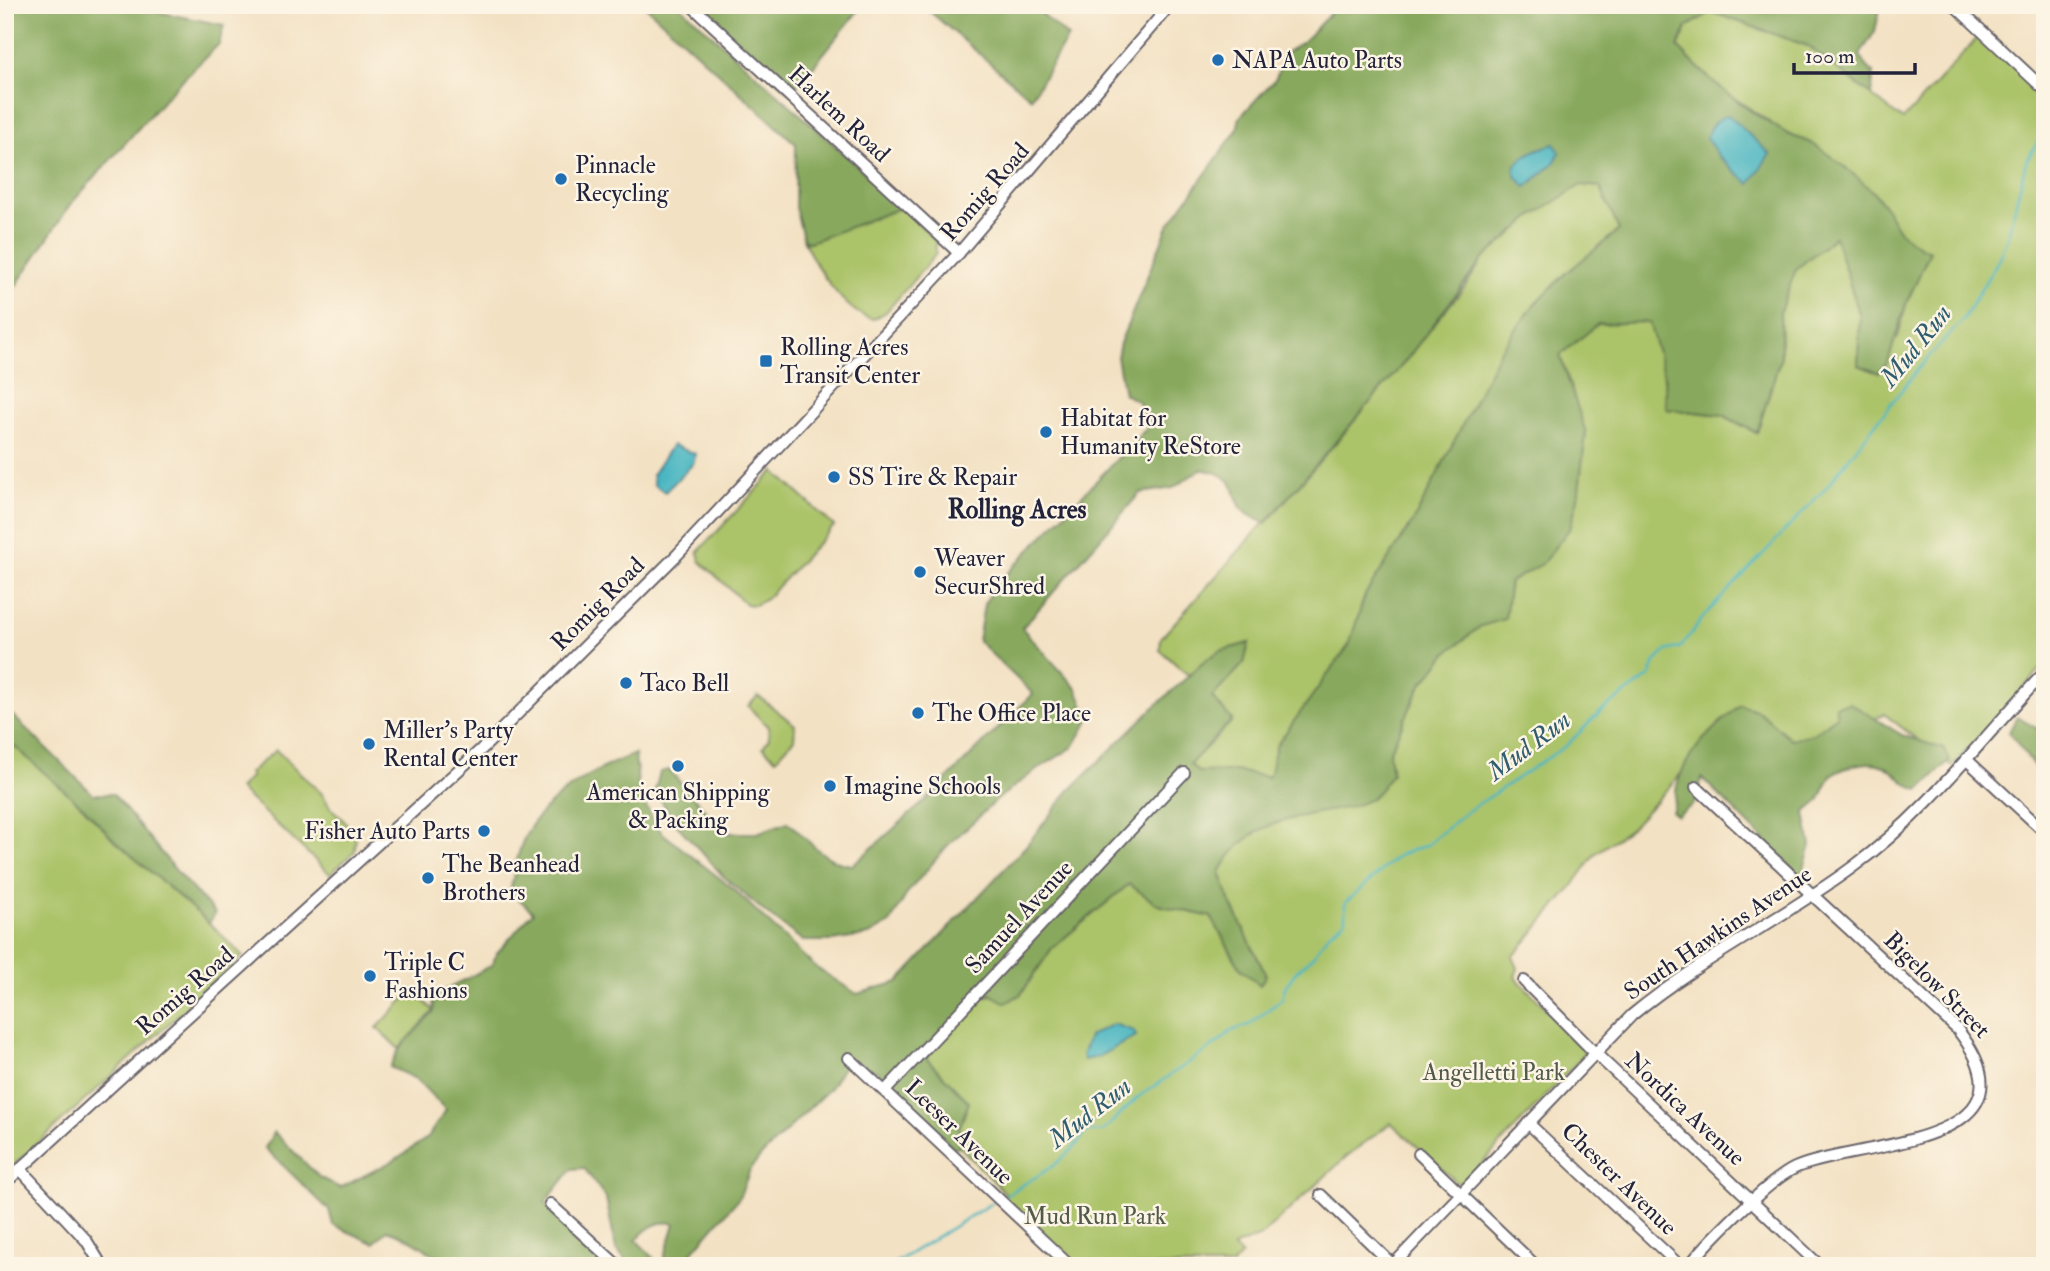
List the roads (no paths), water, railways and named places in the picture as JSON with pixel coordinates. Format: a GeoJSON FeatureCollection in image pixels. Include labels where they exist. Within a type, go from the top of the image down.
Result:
{"type":"FeatureCollection","features":[{"type":"Feature","properties":{"kind":"highway"},"geometry":{"type":"LineString","coordinates":[[2042,1266],[2045,1261]]}},
{"type":"Feature","properties":{"kind":"street","name":"Harlem Road"},"geometry":{"type":"LineString","coordinates":[[691,5],[959,253]]}},
{"type":"Feature","properties":{"kind":"street","name":"Romig Road"},"geometry":{"type":"LineString","coordinates":[[5,1183],[485,746],[678,554],[959,253],[1170,5]]}},
{"type":"Feature","properties":{"kind":"street"},"geometry":{"type":"LineString","coordinates":[[1954,5],[2045,90]]}},
{"type":"Feature","properties":{"kind":"street","name":"South Hawkins Avenue"},"geometry":{"type":"LineString","coordinates":[[1393,1266],[1594,1052],[1660,992],[1812,895],[1869,855],[1966,759],[2045,672]]}},
{"type":"Feature","properties":{"kind":"street"},"geometry":{"type":"LineString","coordinates":[[1966,759],[2045,832]]}},
{"type":"Feature","properties":{"kind":"street","name":"Samuel Avenue"},"geometry":{"type":"LineString","coordinates":[[885,1091],[1184,773]]}},
{"type":"Feature","properties":{"kind":"street","name":"Bigelow Street"},"geometry":{"type":"LineString","coordinates":[[1689,1266],[1714,1236],[1777,1180],[1802,1165],[1959,1127],[1977,1115],[1987,1098],[1984,1069],[1968,1041],[1696,788]]}},
{"type":"Feature","properties":{"kind":"street","name":"Nordica Avenue"},"geometry":{"type":"LineString","coordinates":[[1524,981],[1594,1052],[1820,1266]]}},
{"type":"Feature","properties":{"kind":"street","name":"Leeser Avenue"},"geometry":{"type":"LineString","coordinates":[[849,1058],[1070,1266]]}},
{"type":"Feature","properties":{"kind":"street","name":"Chester Avenue"},"geometry":{"type":"LineString","coordinates":[[1528,1123],[1679,1266]]}},
{"type":"Feature","properties":{"kind":"street"},"geometry":{"type":"LineString","coordinates":[[1419,1154],[1536,1266]]}},
{"type":"Feature","properties":{"kind":"street"},"geometry":{"type":"LineString","coordinates":[[20,1170],[86,1240],[102,1266]]}},
{"type":"Feature","properties":{"kind":"street"},"geometry":{"type":"LineString","coordinates":[[1321,1195],[1393,1266]]}},
{"type":"Feature","properties":{"kind":"street"},"geometry":{"type":"LineString","coordinates":[[550,1204],[618,1266]]}},
{"type":"Feature","properties":{"kind":"water"},"geometry":{"type":"Polygon","coordinates":[[[1728,115],[1770,154],[1750,184],[1721,159],[1706,138],[1714,123],[1728,115]]]}},
{"type":"Feature","properties":{"kind":"water"},"geometry":{"type":"Polygon","coordinates":[[[1554,144],[1560,152],[1554,163],[1526,187],[1516,176],[1514,168],[1526,155],[1554,144]]]}},
{"type":"Feature","properties":{"kind":"water"},"geometry":{"type":"Polygon","coordinates":[[[672,445],[696,454],[693,464],[665,492],[654,485],[652,475],[672,445]]]}},
{"type":"Feature","properties":{"kind":"water"},"geometry":{"type":"Polygon","coordinates":[[[1113,1024],[1134,1031],[1136,1036],[1098,1057],[1084,1060],[1082,1056],[1089,1036],[1113,1024]]]}},
{"type":"Feature","properties":{"kind":"waterway","name":"Mud Run"},"geometry":{"type":"LineString","coordinates":[[1001,1198],[1058,1161],[1086,1132],[1103,1131],[1138,1097],[1222,1040],[1231,1031],[1249,1025],[1282,999],[1285,987],[1295,973],[1314,955],[1328,934],[1345,921],[1345,903],[1399,855],[1427,845],[1465,813],[1567,745],[1600,712],[1650,676],[1655,662],[1666,651],[1681,647],[1705,615],[1824,490],[1918,369],[1962,321],[1996,264],[2007,239],[2026,162],[2039,139],[2045,111]]}},
{"type":"Feature","properties":{"kind":"waterway","name":"Mud Run"},"geometry":{"type":"LineString","coordinates":[[890,1266],[995,1201]]}},
{"type":"Feature","properties":{"kind":"place","name":"NAPA Auto Parts"},"geometry":{"type":"Point","coordinates":[1218,60]}},
{"type":"Feature","properties":{"kind":"place","name":"Pinnacle Recycling"},"geometry":{"type":"Point","coordinates":[561,179]}},
{"type":"Feature","properties":{"kind":"place","name":"Rolling Acres Transit Center"},"geometry":{"type":"Point","coordinates":[766,361]}},
{"type":"Feature","properties":{"kind":"place","name":"Habitat for Humanity ReStore"},"geometry":{"type":"Point","coordinates":[1046,432]}},
{"type":"Feature","properties":{"kind":"place","name":"SS Tire & Repair"},"geometry":{"type":"Point","coordinates":[834,477]}},
{"type":"Feature","properties":{"kind":"place","name":"Weaver SecurShred"},"geometry":{"type":"Point","coordinates":[920,572]}},
{"type":"Feature","properties":{"kind":"place","name":"Taco Bell"},"geometry":{"type":"Point","coordinates":[626,683]}},
{"type":"Feature","properties":{"kind":"place","name":"The Office Place"},"geometry":{"type":"Point","coordinates":[918,713]}},
{"type":"Feature","properties":{"kind":"place","name":"Miller's Party Rental Center"},"geometry":{"type":"Point","coordinates":[369,744]}},
{"type":"Feature","properties":{"kind":"place","name":"American Shipping & Packing"},"geometry":{"type":"Point","coordinates":[678,766]}},
{"type":"Feature","properties":{"kind":"place","name":"Imagine Schools"},"geometry":{"type":"Point","coordinates":[830,786]}},
{"type":"Feature","properties":{"kind":"place","name":"Fisher Auto Parts"},"geometry":{"type":"Point","coordinates":[484,831]}},
{"type":"Feature","properties":{"kind":"place","name":"The Beanhead Brothers"},"geometry":{"type":"Point","coordinates":[428,878]}},
{"type":"Feature","properties":{"kind":"place","name":"Triple C Fashions"},"geometry":{"type":"Point","coordinates":[370,976]}},
{"type":"Feature","properties":{"kind":"district","name":"Rolling Acres"},"geometry":{"type":"Point","coordinates":[1017,510]}},
{"type":"Feature","properties":{"kind":"park label","name":"Angelletti Park"},"geometry":{"type":"Point","coordinates":[1494,1072]}},
{"type":"Feature","properties":{"kind":"park label","name":"Mud Run Park"},"geometry":{"type":"Point","coordinates":[1095,1216]}}]}
